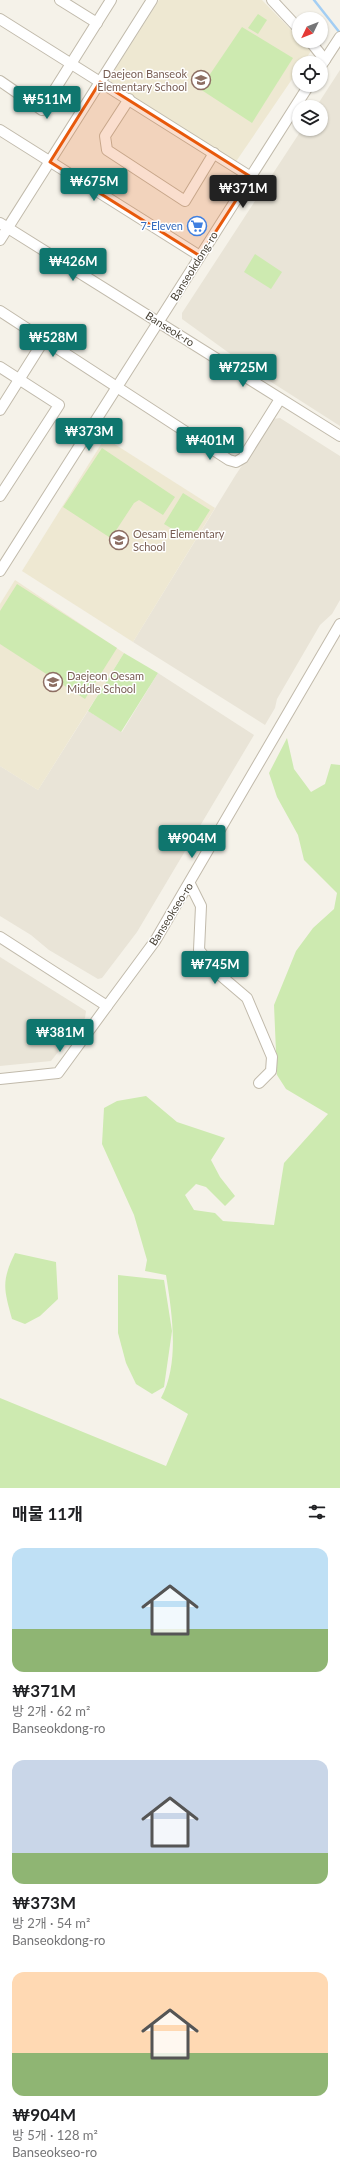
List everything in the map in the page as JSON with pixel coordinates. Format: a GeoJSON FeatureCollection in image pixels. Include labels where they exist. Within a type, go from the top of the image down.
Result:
{"type":"FeatureCollection","features":[{"type":"Feature","properties":{"kind":"street"},"geometry":{"type":"LineString","coordinates":[[60,0],[96,23]]}},
{"type":"Feature","properties":{"kind":"street"},"geometry":{"type":"LineString","coordinates":[[0,82],[42,110],[111,0]]}},
{"type":"Feature","properties":{"kind":"street"},"geometry":{"type":"LineString","coordinates":[[272,0],[292,21]]}},
{"type":"Feature","properties":{"kind":"street"},"geometry":{"type":"LineString","coordinates":[[0,240],[4,226],[50,162],[149,1]]}},
{"type":"Feature","properties":{"kind":"street"},"geometry":{"type":"LineString","coordinates":[[0,19],[251,177]]}},
{"type":"Feature","properties":{"kind":"street"},"geometry":{"type":"LineString","coordinates":[[328,56],[340,37]]}},
{"type":"Feature","properties":{"kind":"street","name":"Banseokdong-ro"},"geometry":{"type":"LineString","coordinates":[[1,567],[305,92]]}},
{"type":"Feature","properties":{"kind":"street"},"geometry":{"type":"LineString","coordinates":[[129,99],[105,136],[107,150],[185,201],[214,153]]}},
{"type":"Feature","properties":{"kind":"street"},"geometry":{"type":"LineString","coordinates":[[0,130],[200,256]]}},
{"type":"Feature","properties":{"kind":"street","name":"Banseok-ro"},"geometry":{"type":"LineString","coordinates":[[4,226],[340,436]]}},
{"type":"Feature","properties":{"kind":"street"},"geometry":{"type":"LineString","coordinates":[[0,311],[229,460],[236,462],[243,458],[280,399]]}},
{"type":"Feature","properties":{"kind":"street"},"geometry":{"type":"LineString","coordinates":[[0,410],[44,340]]}},
{"type":"Feature","properties":{"kind":"street"},"geometry":{"type":"LineString","coordinates":[[0,367],[59,405],[0,496]]}},
{"type":"Feature","properties":{"kind":"street","name":"Banseokseo-ro"},"geometry":{"type":"LineString","coordinates":[[0,1079],[58,1073],[155,941],[190,884],[340,624]]}},
{"type":"Feature","properties":{"kind":"street"},"geometry":{"type":"LineString","coordinates":[[190,884],[201,906],[199,950],[220,975],[247,998],[272,1057],[271,1071],[258,1083]]}},
{"type":"Feature","properties":{"kind":"street"},"geometry":{"type":"LineString","coordinates":[[0,937],[107,1006]]}},
{"type":"Feature","properties":{"kind":"highlighted area"},"geometry":{"type":"Polygon","coordinates":[[[100,82],[251,177],[200,256],[50,162],[100,82]]]}},
{"type":"Feature","properties":{"kind":"shaded area","name":"Daejeon Banseok Elementary School"},"geometry":{"type":"Polygon","coordinates":[[[159,0],[262,0],[292,31],[292,48],[308,48],[311,51],[308,56],[292,56],[292,79],[235,163],[111,83],[110,77],[159,0]]]}},
{"type":"Feature","properties":{"kind":"shaded area"},"geometry":{"type":"Polygon","coordinates":[[[340,70],[340,426],[254,371],[182,319],[182,313],[297,136],[328,136],[328,100],[321,100],[326,92],[328,92],[328,88],[340,70]]]}},
{"type":"Feature","properties":{"kind":"shaded area"},"geometry":{"type":"Polygon","coordinates":[[[280,418],[340,456],[340,600],[332,614],[320,625],[277,699],[275,708],[265,725],[133,642],[235,476],[273,419],[280,418]]]}},
{"type":"Feature","properties":{"kind":"shaded area","name":"Oesam Elementary School"},"geometry":{"type":"Polygon","coordinates":[[[105,438],[215,508],[133,642],[22,571],[105,438]]]}},
{"type":"Feature","properties":{"kind":"shaded area","name":"Daejeon Oesam Middle School"},"geometry":{"type":"Polygon","coordinates":[[[15,580],[124,653],[38,790],[0,766],[0,604],[15,580]]]}},
{"type":"Feature","properties":{"kind":"shaded area"},"geometry":{"type":"Polygon","coordinates":[[[158,673],[254,735],[137,932],[102,978],[98,979],[49,950],[31,935],[0,916],[0,766],[38,790],[88,711],[122,732],[158,673]]]}},
{"type":"Feature","properties":{"kind":"shaded area"},"geometry":{"type":"Polygon","coordinates":[[[0,957],[86,1011],[85,1018],[51,1061],[0,1066],[0,957]]]}},
{"type":"Feature","properties":{"kind":"green space"},"geometry":{"type":"Polygon","coordinates":[[[258,14],[267,20],[258,34],[248,28],[258,14]]]}},
{"type":"Feature","properties":{"kind":"green space"},"geometry":{"type":"Polygon","coordinates":[[[242,27],[292,57],[252,123],[200,89],[242,27]]]}},
{"type":"Feature","properties":{"kind":"green space"},"geometry":{"type":"Polygon","coordinates":[[[255,254],[282,272],[271,289],[244,272],[255,254]]]}},
{"type":"Feature","properties":{"kind":"green space"},"geometry":{"type":"Polygon","coordinates":[[[102,448],[175,497],[163,515],[139,500],[134,503],[113,535],[109,537],[63,507],[102,448]]]}},
{"type":"Feature","properties":{"kind":"green space"},"geometry":{"type":"Polygon","coordinates":[[[183,493],[210,510],[191,540],[164,524],[183,493]]]}},
{"type":"Feature","properties":{"kind":"green space"},"geometry":{"type":"Polygon","coordinates":[[[17,584],[117,648],[85,699],[0,644],[0,611],[17,584]]]}},
{"type":"Feature","properties":{"kind":"green space"},"geometry":{"type":"Polygon","coordinates":[[[124,653],[158,673],[121,732],[88,711],[124,653]]]}},
{"type":"Feature","properties":{"kind":"green space"},"geometry":{"type":"Polygon","coordinates":[[[287,738],[294,769],[311,792],[325,784],[331,764],[340,765],[340,1488],[0,1488],[0,1398],[166,1466],[188,1414],[161,1398],[167,1384],[173,1354],[172,1321],[166,1275],[145,1271],[147,1260],[134,1215],[102,1144],[104,1108],[117,1101],[146,1096],[177,1122],[225,1138],[211,1160],[220,1177],[235,1196],[225,1206],[206,1187],[196,1184],[185,1195],[194,1210],[215,1213],[223,1221],[274,1225],[284,1163],[328,1114],[286,1089],[277,1075],[274,1005],[296,951],[313,928],[334,909],[337,893],[304,860],[298,835],[277,797],[269,773],[287,738]]]}},
{"type":"Feature","properties":{"kind":"green space"},"geometry":{"type":"Polygon","coordinates":[[[15,1253],[56,1262],[58,1299],[40,1316],[25,1324],[12,1319],[5,1286],[8,1271],[15,1253]]]}},
{"type":"Feature","properties":{"kind":"green space"},"geometry":{"type":"Polygon","coordinates":[[[118,1275],[164,1280],[172,1331],[164,1387],[152,1394],[136,1384],[126,1363],[118,1333],[118,1275]]]}},
{"type":"Feature","properties":{"kind":"waterway"},"geometry":{"type":"LineString","coordinates":[[314,0],[340,33]]}},
{"type":"Feature","properties":{"kind":"place","name":"Daejeon Banseok Elementary School"},"geometry":{"type":"Point","coordinates":[201,80]}},
{"type":"Feature","properties":{"kind":"place","name":"7-Eleven"},"geometry":{"type":"Point","coordinates":[197,226]}},
{"type":"Feature","properties":{"kind":"place","name":"Oesam Elementary School"},"geometry":{"type":"Point","coordinates":[119,540]}},
{"type":"Feature","properties":{"kind":"place","name":"Daejeon Oesam Middle School"},"geometry":{"type":"Point","coordinates":[53,682]}}]}
